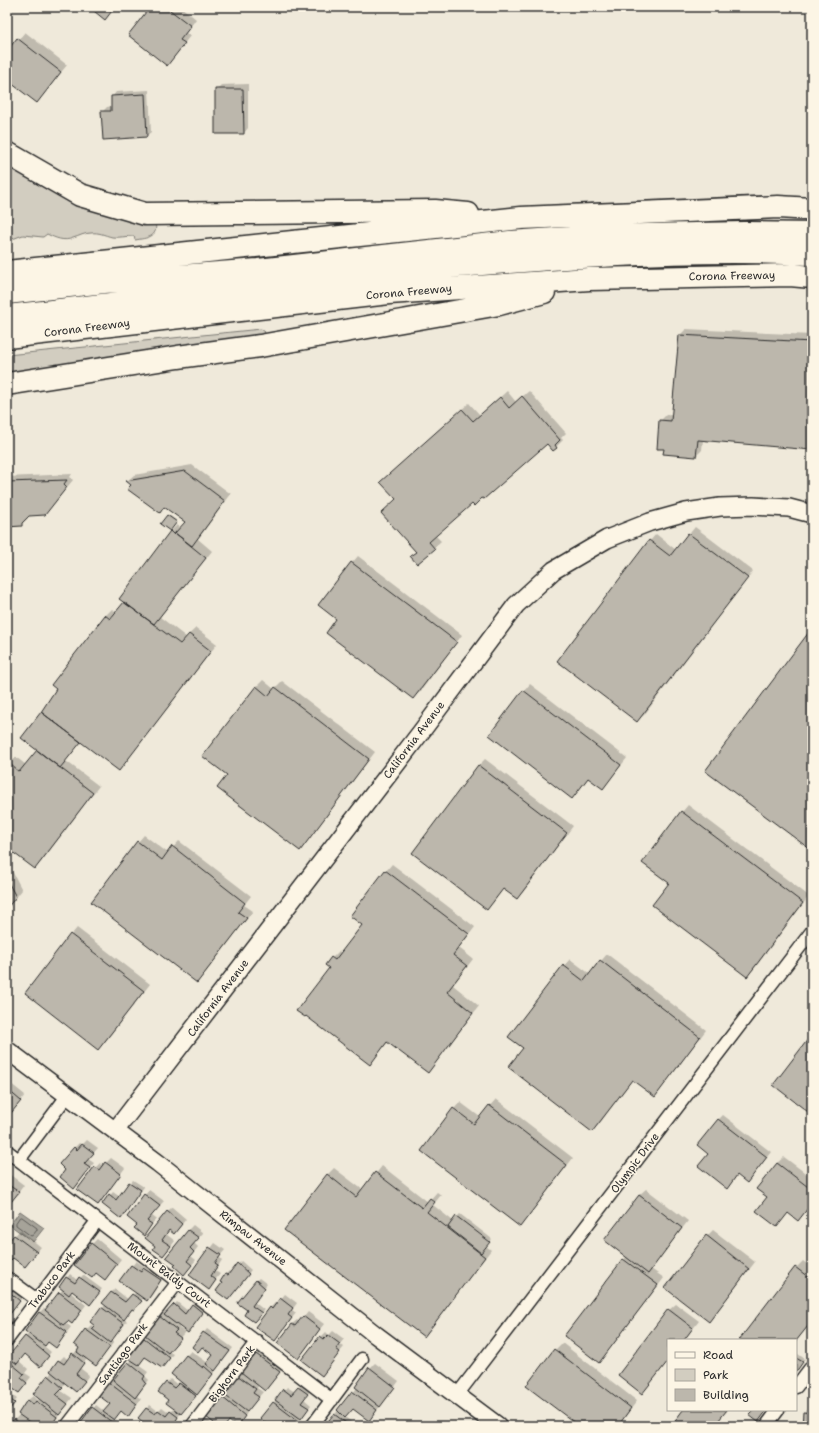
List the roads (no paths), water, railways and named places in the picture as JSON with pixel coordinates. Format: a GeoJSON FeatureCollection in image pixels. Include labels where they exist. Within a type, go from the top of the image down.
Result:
{"type":"FeatureCollection","features":[{"type":"Feature","properties":{"kind":"highway"},"geometry":{"type":"LineString","coordinates":[[7,153],[80,195],[145,214],[435,211],[520,218]]}},
{"type":"Feature","properties":{"kind":"highway"},"geometry":{"type":"LineString","coordinates":[[7,272],[520,218],[778,207],[812,209]]}},
{"type":"Feature","properties":{"kind":"highway"},"geometry":{"type":"LineString","coordinates":[[7,293],[104,282],[258,270],[510,242],[601,236],[744,233],[812,234]]}},
{"type":"Feature","properties":{"kind":"highway"},"geometry":{"type":"LineString","coordinates":[[7,316],[399,272],[507,262],[711,251],[812,254]]}},
{"type":"Feature","properties":{"kind":"highway","name":"Corona Freeway"},"geometry":{"type":"LineString","coordinates":[[7,337],[389,293],[589,279],[790,275],[812,277]]}},
{"type":"Feature","properties":{"kind":"highway"},"geometry":{"type":"LineString","coordinates":[[7,384],[178,357],[260,346],[499,304],[589,279]]}},
{"type":"Feature","properties":{"kind":"main road","name":"California Avenue"},"geometry":{"type":"LineString","coordinates":[[115,1131],[417,737],[516,605],[554,570],[607,539],[650,522],[686,512],[720,507],[753,506],[789,508],[812,514]]}},
{"type":"Feature","properties":{"kind":"main road","name":"Rimpau Avenue"},"geometry":{"type":"LineString","coordinates":[[7,1050],[115,1131],[376,1335],[498,1426]]}},
{"type":"Feature","properties":{"kind":"street","name":"Olympic Drive"},"geometry":{"type":"LineString","coordinates":[[457,1395],[812,931]]}},
{"type":"Feature","properties":{"kind":"street"},"geometry":{"type":"LineString","coordinates":[[19,1160],[67,1096]]}},
{"type":"Feature","properties":{"kind":"street","name":"Mount Baldy Court"},"geometry":{"type":"LineString","coordinates":[[7,1151],[332,1400]]}},
{"type":"Feature","properties":{"kind":"street","name":"Trabuco Park"},"geometry":{"type":"LineString","coordinates":[[7,1340],[97,1221]]}},
{"type":"Feature","properties":{"kind":"street"},"geometry":{"type":"LineString","coordinates":[[7,1278],[37,1300]]}},
{"type":"Feature","properties":{"kind":"street","name":"Santiago Park"},"geometry":{"type":"LineString","coordinates":[[67,1426],[178,1282]]}},
{"type":"Feature","properties":{"kind":"street","name":"Bighorn Park"},"geometry":{"type":"LineString","coordinates":[[192,1426],[257,1342]]}},
{"type":"Feature","properties":{"kind":"street"},"geometry":{"type":"LineString","coordinates":[[312,1426],[362,1359]]}},
{"type":"Feature","properties":{"kind":"street"},"geometry":{"type":"LineString","coordinates":[[797,1385],[812,1366]]}},
{"type":"Feature","properties":{"kind":"street"},"geometry":{"type":"LineString","coordinates":[[766,1426],[777,1411]]}},
{"type":"Feature","properties":{"kind":"water"},"geometry":{"type":"Polygon","coordinates":[[[20,1211],[44,1228],[33,1242],[10,1225],[20,1211]]]}}]}
